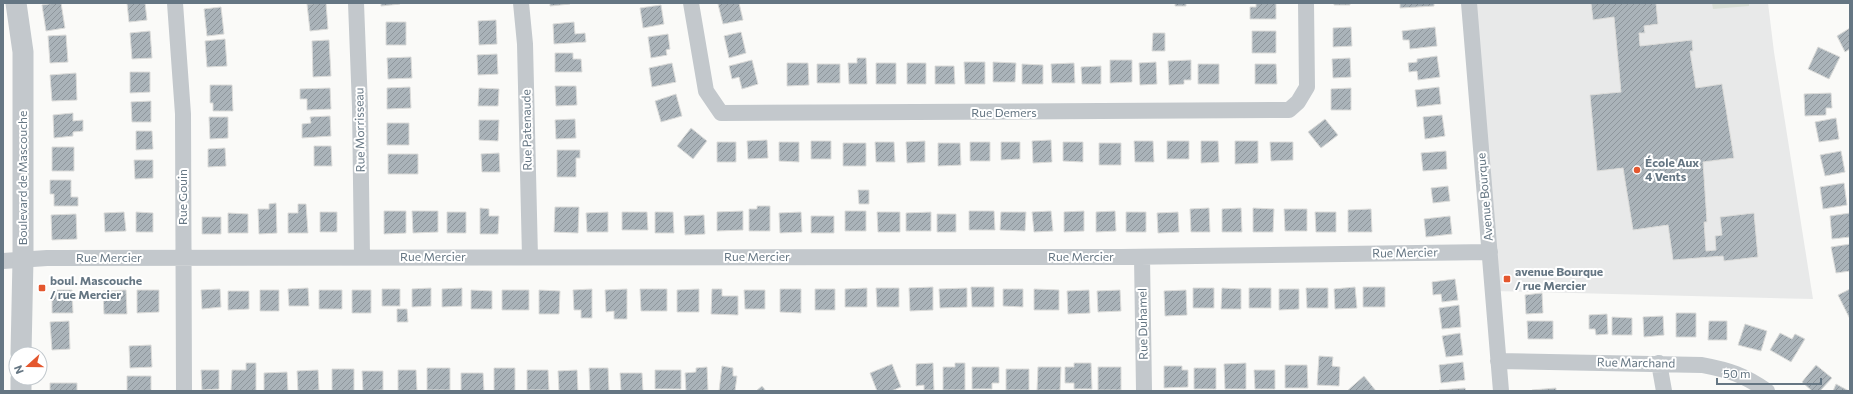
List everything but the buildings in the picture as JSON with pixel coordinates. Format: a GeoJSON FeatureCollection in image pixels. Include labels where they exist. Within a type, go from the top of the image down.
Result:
{"type":"FeatureCollection","features":[{"type":"Feature","properties":{"kind":"street","name":"Boulevard de Mascouche"},"geometry":{"type":"LineString","coordinates":[[16,3],[23,52],[22,346]]}},
{"type":"Feature","properties":{"kind":"street","name":"Rue Gouin"},"geometry":{"type":"LineString","coordinates":[[175,3],[183,114],[184,391]]}},
{"type":"Feature","properties":{"kind":"street","name":"Rue Morrisseau"},"geometry":{"type":"LineString","coordinates":[[356,3],[360,107],[362,257]]}},
{"type":"Feature","properties":{"kind":"street","name":"Rue Patenaude"},"geometry":{"type":"LineString","coordinates":[[521,3],[525,44],[530,257]]}},
{"type":"Feature","properties":{"kind":"street","name":"Rue Demers"},"geometry":{"type":"LineString","coordinates":[[691,3],[706,91],[721,113],[1289,110],[1298,102],[1307,87],[1306,3]]}},
{"type":"Feature","properties":{"kind":"street","name":"Avenue Bourque"},"geometry":{"type":"LineString","coordinates":[[1469,3],[1501,391]]}},
{"type":"Feature","properties":{"kind":"street","name":"Rue Mercier"},"geometry":{"type":"LineString","coordinates":[[3,261],[23,259],[362,257],[1142,257],[1490,252]]}},
{"type":"Feature","properties":{"kind":"street","name":"Rue Duhamel"},"geometry":{"type":"LineString","coordinates":[[1142,257],[1144,391]]}},
{"type":"Feature","properties":{"kind":"street","name":"Rue Marchand"},"geometry":{"type":"LineString","coordinates":[[1498,361],[1702,365],[1727,369],[1751,380],[1767,391]]}},
{"type":"Feature","properties":{"kind":"street"},"geometry":{"type":"LineString","coordinates":[[1659,363],[1664,391]]}},
{"type":"Feature","properties":{"kind":"shaded area","name":"École Aux 4 Vents"},"geometry":{"type":"Polygon","coordinates":[[[1469,3],[1768,3],[1774,52],[1813,299],[1492,291],[1469,3]]]}},
{"type":"Feature","properties":{"kind":"shaded area"},"geometry":{"type":"Polygon","coordinates":[[[1712,3],[1749,3],[1749,6],[1713,9],[1712,3]]]}},
{"type":"Feature","properties":{"kind":"place","name":"École Aux 4 Vents"},"geometry":{"type":"Point","coordinates":[1637,170]}},
{"type":"Feature","properties":{"kind":"place","name":"avenue Bourque / rue Mercier"},"geometry":{"type":"Point","coordinates":[1507,279]}},
{"type":"Feature","properties":{"kind":"place","name":"boul. Mascouche / rue Mercier"},"geometry":{"type":"Point","coordinates":[42,288]}}]}
